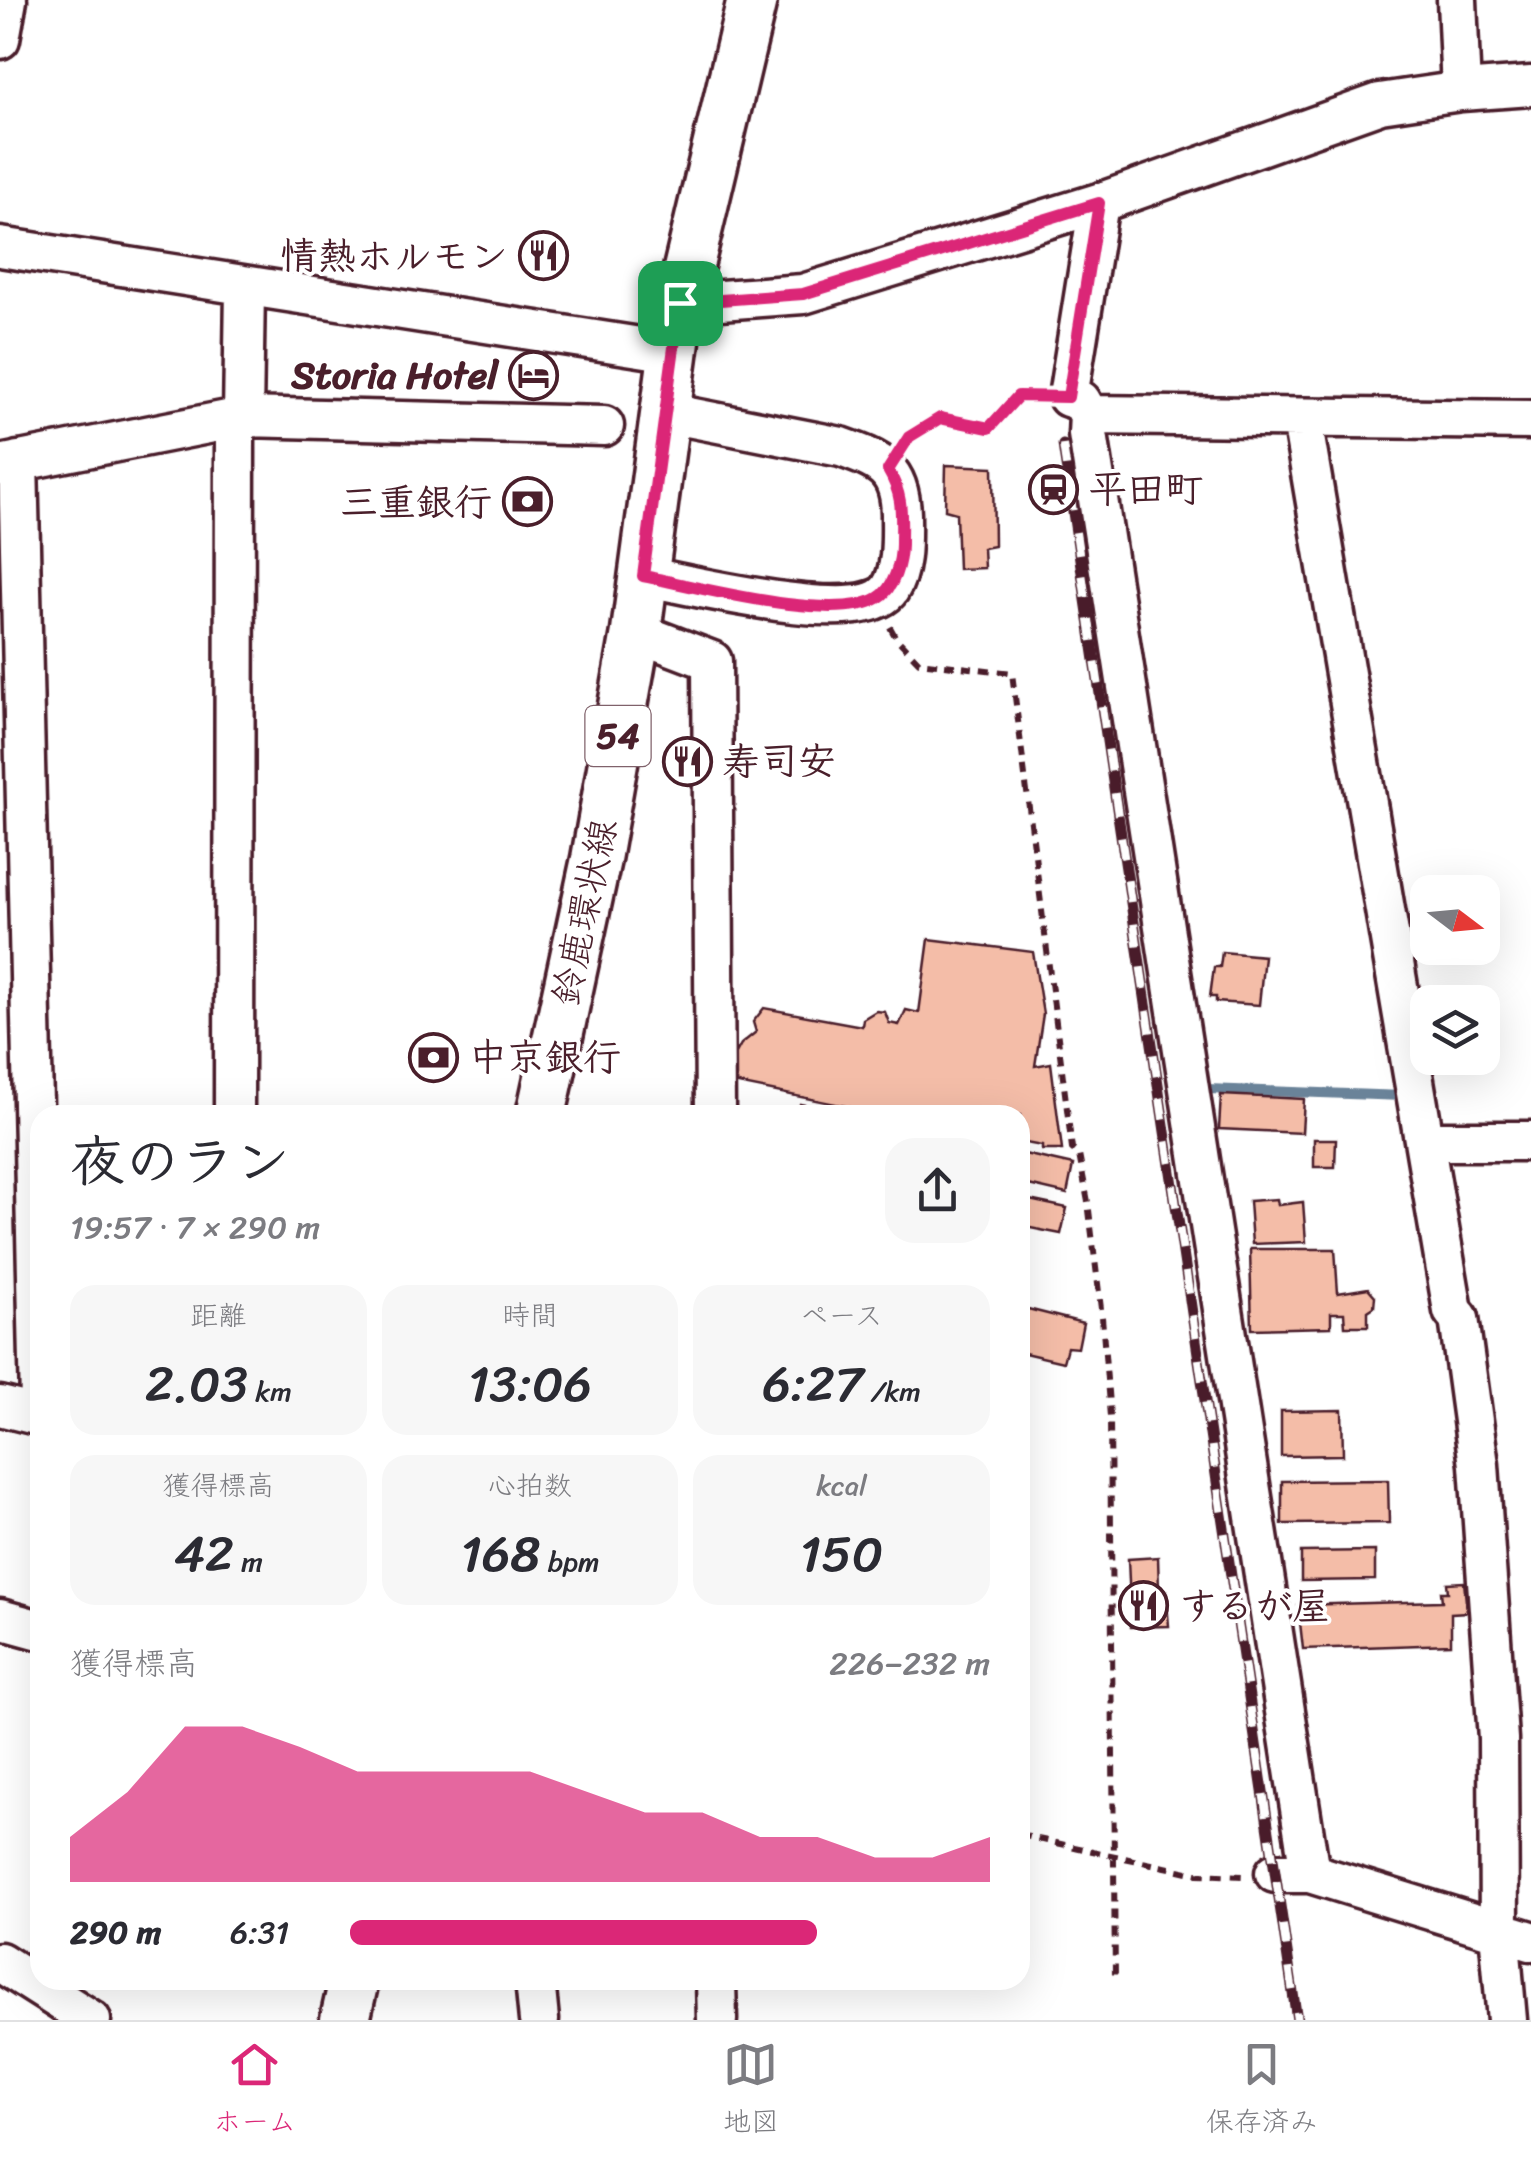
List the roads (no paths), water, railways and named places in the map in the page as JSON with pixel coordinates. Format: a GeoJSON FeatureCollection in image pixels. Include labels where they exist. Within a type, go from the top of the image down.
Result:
{"type":"FeatureCollection","features":[{"type":"Feature","properties":{"kind":"main road","name":"鈴鹿環状線"},"geometry":{"type":"LineString","coordinates":[[543,1105],[596,859],[636,632],[680,303],[752,0]]}},
{"type":"Feature","properties":{"kind":"main road"},"geometry":{"type":"LineString","coordinates":[[345,2020],[352,1990]]}},
{"type":"Feature","properties":{"kind":"street"},"geometry":{"type":"LineString","coordinates":[[0,39],[7,0]]}},
{"type":"Feature","properties":{"kind":"street"},"geometry":{"type":"LineString","coordinates":[[1457,0],[1461,91]]}},
{"type":"Feature","properties":{"kind":"street"},"geometry":{"type":"LineString","coordinates":[[680,303],[803,294],[1099,203],[1380,103],[1531,86]]}},
{"type":"Feature","properties":{"kind":"street"},"geometry":{"type":"LineString","coordinates":[[1099,203],[1078,406],[1088,434],[1293,1873],[1515,1936]]}},
{"type":"Feature","properties":{"kind":"street"},"geometry":{"type":"LineString","coordinates":[[0,247],[672,352]]}},
{"type":"Feature","properties":{"kind":"street"},"geometry":{"type":"LineString","coordinates":[[234,1105],[239,418],[245,288]]}},
{"type":"Feature","properties":{"kind":"street"},"geometry":{"type":"LineString","coordinates":[[1078,406],[1302,420],[1531,420]]}},
{"type":"Feature","properties":{"kind":"street"},"geometry":{"type":"LineString","coordinates":[[643,576],[796,605],[843,606],[876,600],[890,590],[901,550],[900,491],[888,470],[866,456],[841,447],[663,412]]}},
{"type":"Feature","properties":{"kind":"street"},"geometry":{"type":"LineString","coordinates":[[30,1105],[9,463],[239,418],[604,426]]}},
{"type":"Feature","properties":{"kind":"street"},"geometry":{"type":"LineString","coordinates":[[1302,420],[1452,1311],[1459,1318],[1515,1739],[1515,1936],[1506,2020]]}},
{"type":"Feature","properties":{"kind":"street"},"geometry":{"type":"LineString","coordinates":[[636,632],[712,661],[715,1105]]}},
{"type":"Feature","properties":{"kind":"street"},"geometry":{"type":"LineString","coordinates":[[1425,1141],[1531,1141]]}},
{"type":"Feature","properties":{"kind":"street"},"geometry":{"type":"LineString","coordinates":[[0,1406],[30,1414]]}},
{"type":"Feature","properties":{"kind":"street"},"geometry":{"type":"LineString","coordinates":[[0,1619],[30,1626]]}},
{"type":"Feature","properties":{"kind":"street"},"geometry":{"type":"LineString","coordinates":[[0,1962],[30,1981]]}},
{"type":"Feature","properties":{"kind":"street"},"geometry":{"type":"LineString","coordinates":[[44,1990],[91,2020]]}},
{"type":"Feature","properties":{"kind":"street"},"geometry":{"type":"LineString","coordinates":[[536,1990],[539,2020]]}},
{"type":"Feature","properties":{"kind":"street"},"geometry":{"type":"LineString","coordinates":[[716,1990],[717,2020]]}},
{"type":"Feature","properties":{"kind":"waterway"},"geometry":{"type":"LineString","coordinates":[[1207,1089],[1404,1096]]}},
{"type":"Feature","properties":{"kind":"railway"},"geometry":{"type":"LineString","coordinates":[[1063,445],[1297,2020]]}},
{"type":"Feature","properties":{"kind":"place","name":"情熱ホルモン"},"geometry":{"type":"Point","coordinates":[543,256]}},
{"type":"Feature","properties":{"kind":"place","name":"Storia Hotel"},"geometry":{"type":"Point","coordinates":[533,375]}},
{"type":"Feature","properties":{"kind":"place","name":"平田町"},"geometry":{"type":"Point","coordinates":[1054,489]}},
{"type":"Feature","properties":{"kind":"place","name":"三重銀行"},"geometry":{"type":"Point","coordinates":[527,502]}},
{"type":"Feature","properties":{"kind":"place","name":"寿司安"},"geometry":{"type":"Point","coordinates":[687,761]}},
{"type":"Feature","properties":{"kind":"place","name":"中京銀行"},"geometry":{"type":"Point","coordinates":[434,1057]}},
{"type":"Feature","properties":{"kind":"place","name":"するが屋"},"geometry":{"type":"Point","coordinates":[1144,1606]}}]}
